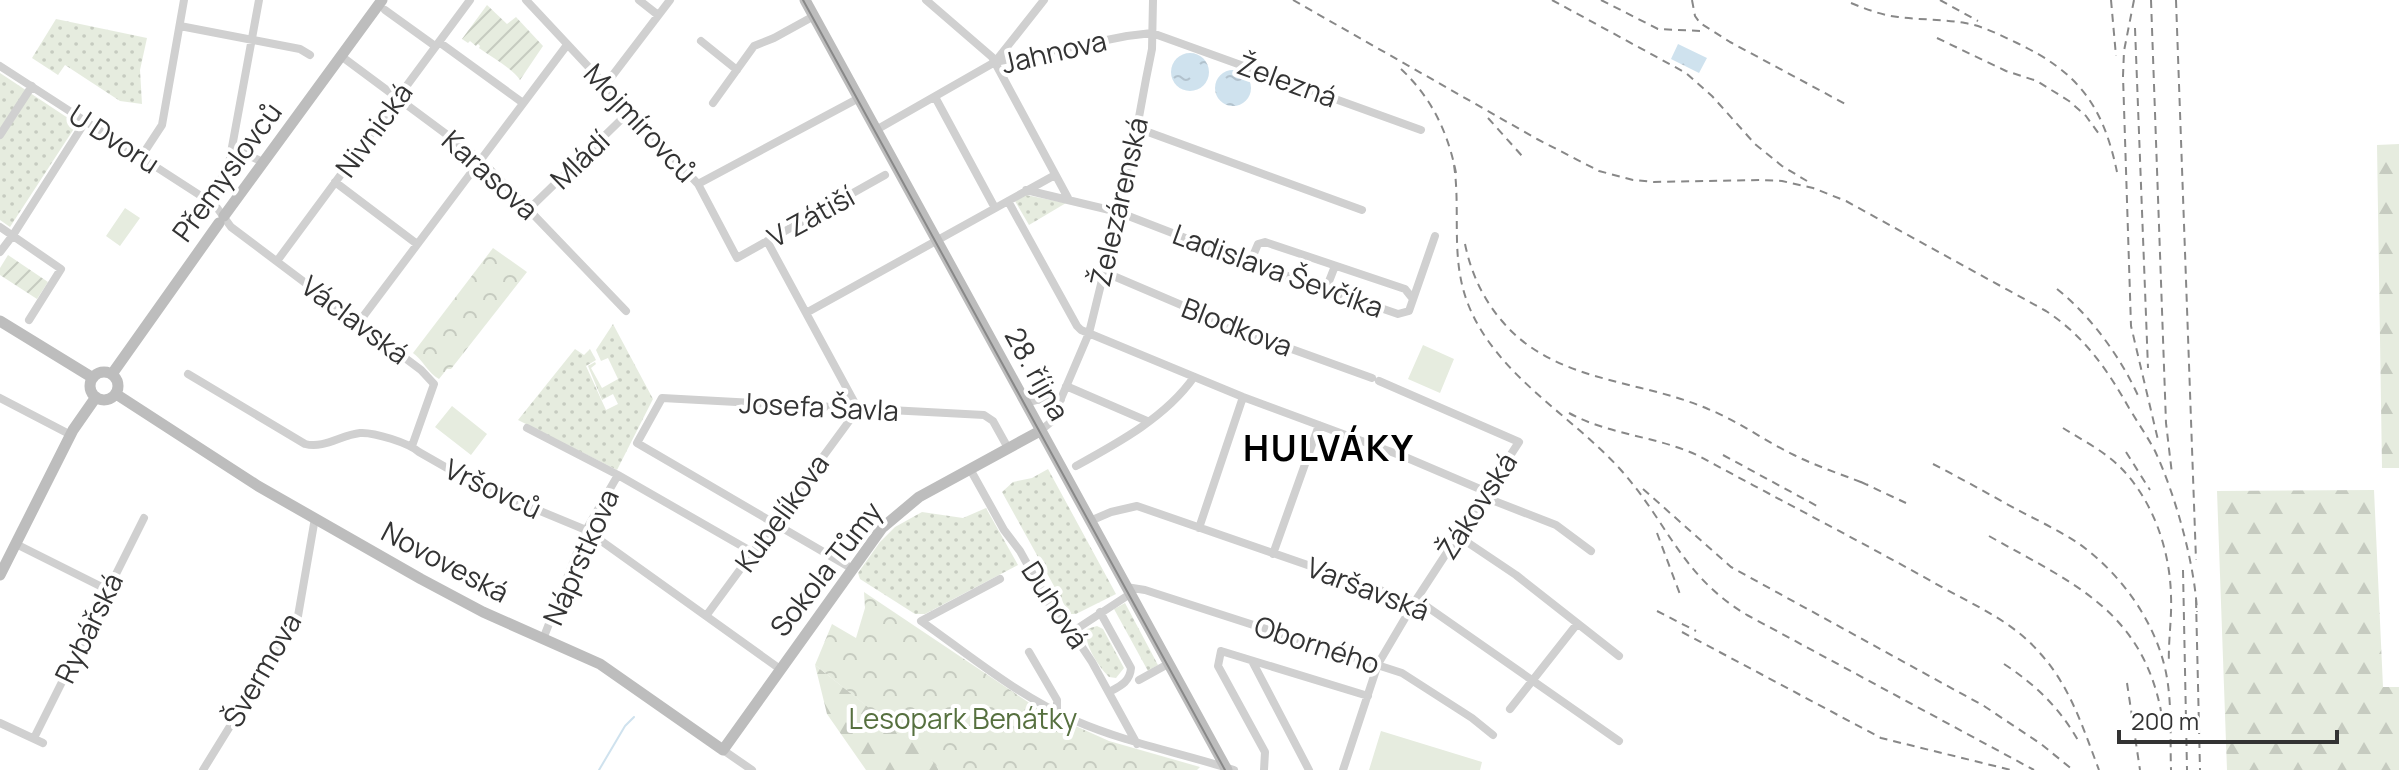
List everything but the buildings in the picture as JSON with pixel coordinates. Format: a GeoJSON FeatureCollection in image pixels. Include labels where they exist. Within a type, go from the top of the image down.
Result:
{"type":"FeatureCollection","features":[{"type":"Feature","properties":{"kind":"street"},"geometry":{"type":"LineString","coordinates":[[141,157],[162,125],[184,0]]}},
{"type":"Feature","properties":{"kind":"street"},"geometry":{"type":"LineString","coordinates":[[206,199],[228,169],[259,0]]}},
{"type":"Feature","properties":{"kind":"street","name":"Nivnická"},"geometry":{"type":"LineString","coordinates":[[277,261],[470,0]]}},
{"type":"Feature","properties":{"kind":"street","name":"Mojmírovců"},"geometry":{"type":"LineString","coordinates":[[526,0],[536,4],[567,45],[698,184],[737,258]]}},
{"type":"Feature","properties":{"kind":"street"},"geometry":{"type":"LineString","coordinates":[[639,0],[658,15]]}},
{"type":"Feature","properties":{"kind":"street"},"geometry":{"type":"LineString","coordinates":[[606,84],[670,0]]}},
{"type":"Feature","properties":{"kind":"street","name":"28. října"},"geometry":{"type":"LineString","coordinates":[[805,0],[1168,664],[1229,769]]}},
{"type":"Feature","properties":{"kind":"street"},"geometry":{"type":"LineString","coordinates":[[926,0],[992,57],[1068,198]]}},
{"type":"Feature","properties":{"kind":"street"},"geometry":{"type":"LineString","coordinates":[[936,9],[944,0]]}},
{"type":"Feature","properties":{"kind":"street"},"geometry":{"type":"LineString","coordinates":[[995,62],[1044,0]]}},
{"type":"Feature","properties":{"kind":"street","name":"Železárenská"},"geometry":{"type":"LineString","coordinates":[[1040,431],[1050,424],[1089,333],[1137,128],[1151,54],[1153,0]]}},
{"type":"Feature","properties":{"kind":"street"},"geometry":{"type":"LineString","coordinates":[[384,5],[523,103]]}},
{"type":"Feature","properties":{"kind":"street","name":"Přemyslovců"},"geometry":{"type":"LineString","coordinates":[[112,374],[341,56],[384,5]]}},
{"type":"Feature","properties":{"kind":"street"},"geometry":{"type":"LineString","coordinates":[[713,103],[756,45],[814,16]]}},
{"type":"Feature","properties":{"kind":"street"},"geometry":{"type":"LineString","coordinates":[[180,26],[300,49],[310,55]]}},
{"type":"Feature","properties":{"kind":"street","name":"Jahnova"},"geometry":{"type":"LineString","coordinates":[[876,130],[995,62],[1152,33]]}},
{"type":"Feature","properties":{"kind":"street","name":"Železná"},"geometry":{"type":"LineString","coordinates":[[1152,33],[1421,130]]}},
{"type":"Feature","properties":{"kind":"street"},"geometry":{"type":"LineString","coordinates":[[701,41],[737,70]]}},
{"type":"Feature","properties":{"kind":"street"},"geometry":{"type":"LineString","coordinates":[[359,322],[567,45]]}},
{"type":"Feature","properties":{"kind":"street","name":"Karasova"},"geometry":{"type":"LineString","coordinates":[[341,56],[481,160],[626,311]]}},
{"type":"Feature","properties":{"kind":"street","name":"U Dvoru"},"geometry":{"type":"LineString","coordinates":[[0,66],[215,205],[222,220]]}},
{"type":"Feature","properties":{"kind":"street"},"geometry":{"type":"LineString","coordinates":[[0,135],[32,86]]}},
{"type":"Feature","properties":{"kind":"street"},"geometry":{"type":"LineString","coordinates":[[935,97],[995,208]]}},
{"type":"Feature","properties":{"kind":"street"},"geometry":{"type":"LineString","coordinates":[[698,184],[859,98]]}},
{"type":"Feature","properties":{"kind":"street","name":"Mládí"},"geometry":{"type":"LineString","coordinates":[[529,209],[630,111]]}},
{"type":"Feature","properties":{"kind":"street"},"geometry":{"type":"LineString","coordinates":[[0,252],[85,122]]}},
{"type":"Feature","properties":{"kind":"street"},"geometry":{"type":"LineString","coordinates":[[1137,128],[1362,210]]}},
{"type":"Feature","properties":{"kind":"street"},"geometry":{"type":"LineString","coordinates":[[233,148],[263,162]]}},
{"type":"Feature","properties":{"kind":"street","name":"V Zátiší"},"geometry":{"type":"LineString","coordinates":[[737,258],[885,175]]}},
{"type":"Feature","properties":{"kind":"street"},"geometry":{"type":"LineString","coordinates":[[806,313],[1055,175]]}},
{"type":"Feature","properties":{"kind":"street"},"geometry":{"type":"LineString","coordinates":[[335,182],[417,244]]}},
{"type":"Feature","properties":{"kind":"street","name":"Ladislava Ševčíka"},"geometry":{"type":"LineString","coordinates":[[1026,190],[1118,212],[1250,263],[1398,314],[1409,311],[1435,236]]}},
{"type":"Feature","properties":{"kind":"street"},"geometry":{"type":"LineString","coordinates":[[1008,201],[1077,326],[1243,397],[1405,457],[1556,525],[1591,551]]}},
{"type":"Feature","properties":{"kind":"street","name":"Václavská"},"geometry":{"type":"LineString","coordinates":[[222,220],[433,381],[412,446]]}},
{"type":"Feature","properties":{"kind":"street"},"geometry":{"type":"LineString","coordinates":[[0,227],[61,269],[29,320]]}},
{"type":"Feature","properties":{"kind":"street"},"geometry":{"type":"LineString","coordinates":[[767,241],[858,409]]}},
{"type":"Feature","properties":{"kind":"street"},"geometry":{"type":"LineString","coordinates":[[1250,263],[1261,242],[1405,289],[1413,299]]}},
{"type":"Feature","properties":{"kind":"street"},"geometry":{"type":"LineString","coordinates":[[1326,289],[1335,266]]}},
{"type":"Feature","properties":{"kind":"street","name":"Blodkova"},"geometry":{"type":"LineString","coordinates":[[1104,272],[1247,333],[1376,379],[1519,442]]}},
{"type":"Feature","properties":{"kind":"street"},"geometry":{"type":"LineString","coordinates":[[0,321],[93,378]]}},
{"type":"Feature","properties":{"kind":"street"},"geometry":{"type":"LineString","coordinates":[[102,372],[112,374],[118,383],[116,394],[107,400],[96,397],[91,388],[93,378],[102,372]]}},
{"type":"Feature","properties":{"kind":"street","name":"Vršovců"},"geometry":{"type":"LineString","coordinates":[[188,374],[305,444],[318,445],[363,433],[412,446],[475,484],[586,530],[780,669]]}},
{"type":"Feature","properties":{"kind":"street"},"geometry":{"type":"LineString","coordinates":[[1076,466],[1119,442],[1147,421],[1183,393],[1194,377]]}},
{"type":"Feature","properties":{"kind":"street"},"geometry":{"type":"LineString","coordinates":[[1066,386],[1147,421]]}},
{"type":"Feature","properties":{"kind":"street","name":"Novoveská"},"geometry":{"type":"LineString","coordinates":[[116,394],[258,486],[483,612],[600,664],[752,770]]}},
{"type":"Feature","properties":{"kind":"street"},"geometry":{"type":"LineString","coordinates":[[0,575],[71,435],[96,397]]}},
{"type":"Feature","properties":{"kind":"street"},"geometry":{"type":"LineString","coordinates":[[1199,528],[1243,397]]}},
{"type":"Feature","properties":{"kind":"street"},"geometry":{"type":"LineString","coordinates":[[0,398],[71,435]]}},
{"type":"Feature","properties":{"kind":"street","name":"Josefa Šavla"},"geometry":{"type":"LineString","coordinates":[[775,522],[637,443],[662,398],[984,415],[993,421],[1008,448]]}},
{"type":"Feature","properties":{"kind":"street"},"geometry":{"type":"LineString","coordinates":[[1026,403],[1061,399]]}},
{"type":"Feature","properties":{"kind":"street","name":"Kubelíkova"},"geometry":{"type":"LineString","coordinates":[[706,616],[858,409]]}},
{"type":"Feature","properties":{"kind":"street"},"geometry":{"type":"LineString","coordinates":[[1273,554],[1319,425]]}},
{"type":"Feature","properties":{"kind":"street"},"geometry":{"type":"LineString","coordinates":[[527,428],[618,475],[754,553]]}},
{"type":"Feature","properties":{"kind":"street","name":"Sokola Tůmy"},"geometry":{"type":"LineString","coordinates":[[723,750],[882,528],[919,497],[1040,431]]}},
{"type":"Feature","properties":{"kind":"street","name":"Žákovská"},"geometry":{"type":"LineString","coordinates":[[1343,770],[1378,664],[1519,442]]}},
{"type":"Feature","properties":{"kind":"street","name":"Duhová"},"geometry":{"type":"LineString","coordinates":[[970,469],[1055,614],[1072,632],[1109,692],[1137,744]]}},
{"type":"Feature","properties":{"kind":"street","name":"Náprstkova"},"geometry":{"type":"LineString","coordinates":[[543,639],[586,530],[618,475]]}},
{"type":"Feature","properties":{"kind":"street","name":"Varšavská"},"geometry":{"type":"LineString","coordinates":[[1090,521],[1137,506],[1426,606],[1619,741]]}},
{"type":"Feature","properties":{"kind":"street","name":"Rybářská"},"geometry":{"type":"LineString","coordinates":[[0,723],[38,741],[144,518]]}},
{"type":"Feature","properties":{"kind":"street","name":"Švermova"},"geometry":{"type":"LineString","coordinates":[[203,770],[298,616],[315,518]]}},
{"type":"Feature","properties":{"kind":"street"},"geometry":{"type":"LineString","coordinates":[[775,522],[851,568]]}},
{"type":"Feature","properties":{"kind":"street"},"geometry":{"type":"LineString","coordinates":[[1458,536],[1516,575],[1619,656]]}},
{"type":"Feature","properties":{"kind":"street"},"geometry":{"type":"LineString","coordinates":[[16,544],[108,590]]}},
{"type":"Feature","properties":{"kind":"street"},"geometry":{"type":"LineString","coordinates":[[1000,579],[921,621],[992,672],[1057,712],[1137,744],[1229,769]]}},
{"type":"Feature","properties":{"kind":"street","name":"Oborného"},"geometry":{"type":"LineString","coordinates":[[1128,590],[1140,589],[1402,673],[1493,735]]}},
{"type":"Feature","properties":{"kind":"street"},"geometry":{"type":"LineString","coordinates":[[1072,632],[1128,590]]}},
{"type":"Feature","properties":{"kind":"street"},"geometry":{"type":"LineString","coordinates":[[1100,612],[1131,668],[1125,684],[1109,692]]}},
{"type":"Feature","properties":{"kind":"street"},"geometry":{"type":"LineString","coordinates":[[1510,709],[1577,624]]}},
{"type":"Feature","properties":{"kind":"street"},"geometry":{"type":"LineString","coordinates":[[1264,770],[1265,752],[1218,666],[1221,651],[1368,696]]}},
{"type":"Feature","properties":{"kind":"street"},"geometry":{"type":"LineString","coordinates":[[1029,652],[1057,700],[1057,712]]}},
{"type":"Feature","properties":{"kind":"street"},"geometry":{"type":"LineString","coordinates":[[1252,660],[1309,770]]}},
{"type":"Feature","properties":{"kind":"street"},"geometry":{"type":"LineString","coordinates":[[1139,680],[1168,664]]}},
{"type":"Feature","properties":{"kind":"green space"},"geometry":{"type":"Polygon","coordinates":[[[487,5],[507,24],[516,17],[543,46],[520,80],[478,44],[476,46],[462,39],[487,5]]]}},
{"type":"Feature","properties":{"kind":"green space"},"geometry":{"type":"Polygon","coordinates":[[[56,19],[147,38],[140,70],[142,104],[120,101],[65,65],[58,75],[32,58],[56,19]]]}},
{"type":"Feature","properties":{"kind":"green space"},"geometry":{"type":"Polygon","coordinates":[[[0,73],[77,124],[10,227],[0,220],[0,73]]]}},
{"type":"Feature","properties":{"kind":"green space"},"geometry":{"type":"Polygon","coordinates":[[[2399,144],[2399,468],[2382,468],[2377,145],[2399,144]]]}},
{"type":"Feature","properties":{"kind":"green space"},"geometry":{"type":"Polygon","coordinates":[[[1026,195],[1066,203],[1029,225],[1015,201],[1026,195]]]}},
{"type":"Feature","properties":{"kind":"green space"},"geometry":{"type":"Polygon","coordinates":[[[125,208],[140,218],[120,246],[106,236],[125,208]]]}},
{"type":"Feature","properties":{"kind":"green space"},"geometry":{"type":"Polygon","coordinates":[[[493,248],[527,272],[451,369],[447,369],[439,379],[413,353],[493,248]]]}},
{"type":"Feature","properties":{"kind":"green space"},"geometry":{"type":"Polygon","coordinates":[[[8,255],[48,282],[37,299],[0,275],[0,268],[8,255]]]}},
{"type":"Feature","properties":{"kind":"green space"},"geometry":{"type":"Polygon","coordinates":[[[613,324],[653,399],[617,470],[518,420],[575,349],[584,355],[590,349],[596,360],[586,366],[606,410],[618,404],[613,394],[602,400],[588,366],[595,362],[591,368],[602,388],[618,379],[608,358],[601,361],[596,350],[613,324]]]}},
{"type":"Feature","properties":{"kind":"green space"},"geometry":{"type":"Polygon","coordinates":[[[1423,345],[1454,359],[1440,393],[1408,379],[1423,345]]]}},
{"type":"Feature","properties":{"kind":"green space"},"geometry":{"type":"Polygon","coordinates":[[[452,406],[487,434],[471,455],[435,427],[452,406]]]}},
{"type":"Feature","properties":{"kind":"green space"},"geometry":{"type":"Polygon","coordinates":[[[1048,469],[1116,594],[1076,614],[1071,614],[1065,606],[1002,492],[1013,482],[1032,478],[1048,469]]]}},
{"type":"Feature","properties":{"kind":"green space"},"geometry":{"type":"Polygon","coordinates":[[[2374,490],[2383,687],[2399,687],[2399,770],[2227,770],[2217,491],[2374,490]]]}},
{"type":"Feature","properties":{"kind":"green space"},"geometry":{"type":"Polygon","coordinates":[[[986,508],[1018,565],[925,614],[915,614],[860,579],[858,573],[895,527],[922,512],[963,518],[986,508]]]}},
{"type":"Feature","properties":{"kind":"green space","name":"Lesopark Benátky"},"geometry":{"type":"Polygon","coordinates":[[[864,592],[1040,710],[1109,741],[1200,767],[1197,770],[939,770],[927,754],[815,665],[832,624],[856,638],[865,608],[864,592]]]}},
{"type":"Feature","properties":{"kind":"green space"},"geometry":{"type":"Polygon","coordinates":[[[1125,603],[1158,665],[1148,671],[1114,609],[1125,603]]]}},
{"type":"Feature","properties":{"kind":"green space"},"geometry":{"type":"Polygon","coordinates":[[[1097,626],[1103,629],[1124,668],[1116,678],[1105,673],[1090,648],[1087,629],[1097,626]]]}},
{"type":"Feature","properties":{"kind":"green space"},"geometry":{"type":"Polygon","coordinates":[[[815,665],[928,754],[939,770],[866,770],[827,714],[815,665]]]}},
{"type":"Feature","properties":{"kind":"green space"},"geometry":{"type":"Polygon","coordinates":[[[1381,731],[1482,762],[1480,770],[1369,770],[1381,731]]]}},
{"type":"Feature","properties":{"kind":"water"},"geometry":{"type":"Polygon","coordinates":[[[1678,44],[1707,58],[1699,73],[1671,59],[1678,44]]]}},
{"type":"Feature","properties":{"kind":"water"},"geometry":{"type":"Polygon","coordinates":[[[1190,53],[1203,59],[1209,72],[1203,85],[1190,91],[1177,85],[1171,72],[1177,59],[1190,53]]]}},
{"type":"Feature","properties":{"kind":"water"},"geometry":{"type":"Polygon","coordinates":[[[1233,70],[1246,75],[1251,88],[1246,101],[1233,106],[1220,101],[1215,88],[1220,75],[1233,70]]]}},
{"type":"Feature","properties":{"kind":"waterway"},"geometry":{"type":"LineString","coordinates":[[599,770],[625,726],[634,717]]}},
{"type":"Feature","properties":{"kind":"tram line"},"geometry":{"type":"LineString","coordinates":[[803,0],[1225,770]]}},
{"type":"Feature","properties":{"kind":"railway"},"geometry":{"type":"LineString","coordinates":[[1293,0],[1599,171],[1654,182],[1760,180],[1813,188],[1846,201],[2046,311],[2072,331],[2094,354],[2155,451],[2183,530],[2197,612]]}},
{"type":"Feature","properties":{"kind":"railway"},"geometry":{"type":"LineString","coordinates":[[1552,0],[1686,73],[1712,96],[1755,144],[1807,181]]}},
{"type":"Feature","properties":{"kind":"railway"},"geometry":{"type":"LineString","coordinates":[[1601,0],[1658,29],[1701,31]]}},
{"type":"Feature","properties":{"kind":"railway"},"geometry":{"type":"LineString","coordinates":[[1692,0],[1695,16],[1700,23],[1849,106]]}},
{"type":"Feature","properties":{"kind":"railway"},"geometry":{"type":"LineString","coordinates":[[1940,0],[1978,21]]}},
{"type":"Feature","properties":{"kind":"railway"},"geometry":{"type":"LineString","coordinates":[[2111,0],[2116,56]]}},
{"type":"Feature","properties":{"kind":"railway"},"geometry":{"type":"LineString","coordinates":[[2134,0],[2124,51],[2123,76],[2131,326],[2158,440]]}},
{"type":"Feature","properties":{"kind":"railway"},"geometry":{"type":"LineString","coordinates":[[2151,0],[2166,423],[2172,474]]}},
{"type":"Feature","properties":{"kind":"railway"},"geometry":{"type":"LineString","coordinates":[[2176,0],[2196,560]]}},
{"type":"Feature","properties":{"kind":"railway"},"geometry":{"type":"LineString","coordinates":[[1851,3],[1892,16],[1972,24],[2038,54],[2072,79],[2085,93],[2104,128],[2117,172]]}},
{"type":"Feature","properties":{"kind":"railway"},"geometry":{"type":"LineString","coordinates":[[2135,28],[2148,368]]}},
{"type":"Feature","properties":{"kind":"railway"},"geometry":{"type":"LineString","coordinates":[[1937,38],[2006,71],[2037,81],[2069,101],[2086,116],[2099,134]]}},
{"type":"Feature","properties":{"kind":"railway"},"geometry":{"type":"LineString","coordinates":[[1401,69],[1421,91],[1437,116],[1456,173]]}},
{"type":"Feature","properties":{"kind":"railway"},"geometry":{"type":"LineString","coordinates":[[1488,118],[1523,157]]}},
{"type":"Feature","properties":{"kind":"railway"},"geometry":{"type":"LineString","coordinates":[[1454,165],[1459,269],[1468,304],[1481,329],[1515,373],[1620,469],[1706,583],[1747,615],[2034,770]]}},
{"type":"Feature","properties":{"kind":"railway"},"geometry":{"type":"LineString","coordinates":[[1465,244],[1479,285],[1495,313],[1523,341],[1546,357],[1599,377],[1708,409],[1803,459],[1868,485]]}},
{"type":"Feature","properties":{"kind":"railway"},"geometry":{"type":"LineString","coordinates":[[2057,289],[2082,312],[2105,340],[2140,400]]}},
{"type":"Feature","properties":{"kind":"railway"},"geometry":{"type":"LineString","coordinates":[[1569,413],[1600,426],[1699,456],[2001,620],[2027,640],[2059,678],[2099,770]]}},
{"type":"Feature","properties":{"kind":"railway"},"geometry":{"type":"LineString","coordinates":[[2063,428],[2120,467],[2142,495],[2158,527],[2170,579],[2169,664]]}},
{"type":"Feature","properties":{"kind":"railway"},"geometry":{"type":"LineString","coordinates":[[2126,452],[2150,490]]}},
{"type":"Feature","properties":{"kind":"railway"},"geometry":{"type":"LineString","coordinates":[[1723,455],[1817,506]]}},
{"type":"Feature","properties":{"kind":"railway"},"geometry":{"type":"LineString","coordinates":[[1933,464],[2078,543],[2123,585],[2146,620],[2162,658],[2170,701],[2171,770]]}},
{"type":"Feature","properties":{"kind":"railway"},"geometry":{"type":"LineString","coordinates":[[1861,482],[1906,503]]}},
{"type":"Feature","properties":{"kind":"railway"},"geometry":{"type":"LineString","coordinates":[[1643,489],[1731,567],[1984,706],[2041,744],[2073,770]]}},
{"type":"Feature","properties":{"kind":"railway"},"geometry":{"type":"LineString","coordinates":[[1657,533],[1681,597]]}},
{"type":"Feature","properties":{"kind":"railway"},"geometry":{"type":"LineString","coordinates":[[1989,536],[2074,585],[2098,602],[2119,623],[2137,647],[2151,676],[2161,711]]}},
{"type":"Feature","properties":{"kind":"railway"},"geometry":{"type":"LineString","coordinates":[[2183,570],[2187,770]]}},
{"type":"Feature","properties":{"kind":"railway"},"geometry":{"type":"LineString","coordinates":[[2196,600],[2200,770]]}},
{"type":"Feature","properties":{"kind":"railway"},"geometry":{"type":"LineString","coordinates":[[1657,611],[1696,631]]}},
{"type":"Feature","properties":{"kind":"railway"},"geometry":{"type":"LineString","coordinates":[[1682,632],[1881,738],[2011,770]]}},
{"type":"Feature","properties":{"kind":"railway"},"geometry":{"type":"LineString","coordinates":[[2004,664],[2047,699],[2080,744]]}},
{"type":"Feature","properties":{"kind":"railway"},"geometry":{"type":"LineString","coordinates":[[2127,683],[2140,770]]}},
{"type":"Feature","properties":{"kind":"district","name":"HULVÁKY"},"geometry":{"type":"Point","coordinates":[1329,448]}}]}
